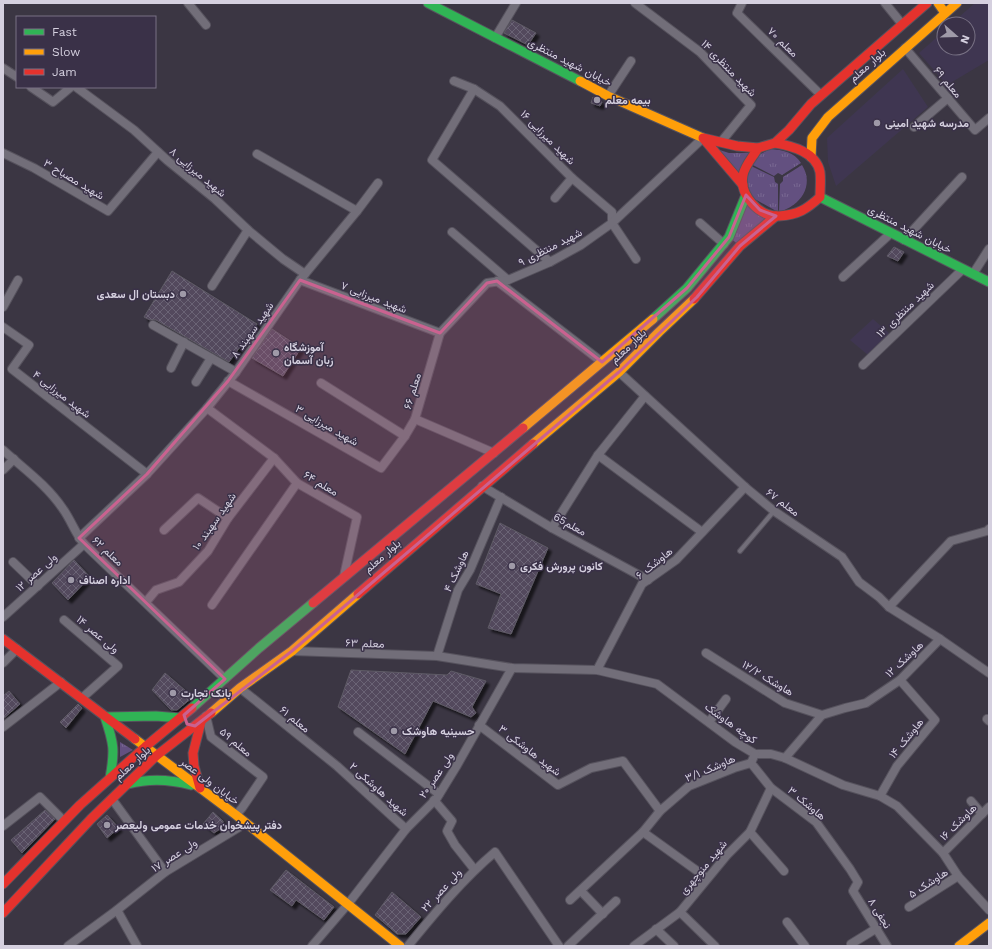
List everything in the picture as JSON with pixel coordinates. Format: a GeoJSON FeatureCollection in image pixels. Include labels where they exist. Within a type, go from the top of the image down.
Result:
{"type":"FeatureCollection","features":[{"type":"Feature","properties":{"kind":"main road","name":"خیابان شهید منتظری"},"geometry":{"type":"LineString","coordinates":[[428,3],[608,96],[703,138]]}},
{"type":"Feature","properties":{"kind":"main road","name":"بلوار معلم"},"geometry":{"type":"LineString","coordinates":[[775,143],[789,130],[811,104],[927,3]]}},
{"type":"Feature","properties":{"kind":"main road"},"geometry":{"type":"LineString","coordinates":[[938,3],[945,13]]}},
{"type":"Feature","properties":{"kind":"main road","name":"بلوار معلم"},"geometry":{"type":"LineString","coordinates":[[810,157],[812,138],[828,117],[957,3]]}},
{"type":"Feature","properties":{"kind":"main road"},"geometry":{"type":"LineString","coordinates":[[703,138],[758,148],[775,143],[794,146],[810,157],[818,166],[821,180],[820,197],[807,209],[792,214],[776,216],[760,210],[751,204],[743,185],[743,175],[746,165],[758,148]]}},
{"type":"Feature","properties":{"kind":"main road"},"geometry":{"type":"LineString","coordinates":[[703,138],[743,185]]}},
{"type":"Feature","properties":{"kind":"main road","name":"بلوار معلم"},"geometry":{"type":"LineString","coordinates":[[3,884],[80,805],[145,747],[259,648],[650,322],[687,288],[729,237],[746,195]]}},
{"type":"Feature","properties":{"kind":"main road","name":"خیابان شهید منتظری"},"geometry":{"type":"LineString","coordinates":[[820,197],[989,282]]}},
{"type":"Feature","properties":{"kind":"main road","name":"بلوار معلم"},"geometry":{"type":"LineString","coordinates":[[3,914],[91,819],[156,756],[240,688],[292,651],[482,486],[619,372],[697,297],[740,246],[776,216]]}},
{"type":"Feature","properties":{"kind":"main road","name":"خیابان ولی عصر"},"geometry":{"type":"LineString","coordinates":[[3,639],[236,815],[400,946]]}},
{"type":"Feature","properties":{"kind":"main road"},"geometry":{"type":"LineString","coordinates":[[110,778],[114,751],[113,740],[105,717],[182,716],[187,724],[201,721],[193,753],[194,766],[200,788],[173,780],[157,778],[128,784]]}},
{"type":"Feature","properties":{"kind":"main road"},"geometry":{"type":"LineString","coordinates":[[80,805],[84,804],[90,808],[91,819]]}},
{"type":"Feature","properties":{"kind":"main road"},"geometry":{"type":"LineString","coordinates":[[959,946],[989,923]]}},
{"type":"Feature","properties":{"kind":"street"},"geometry":{"type":"LineString","coordinates":[[188,3],[206,25]]}},
{"type":"Feature","properties":{"kind":"street"},"geometry":{"type":"LineString","coordinates":[[495,38],[516,3]]}},
{"type":"Feature","properties":{"kind":"street","name":"شهید منتظری ۱۴"},"geometry":{"type":"LineString","coordinates":[[635,3],[700,52],[751,105],[721,142]]}},
{"type":"Feature","properties":{"kind":"street","name":"معلم ۷۰"},"geometry":{"type":"LineString","coordinates":[[742,3],[737,13],[821,95]]}},
{"type":"Feature","properties":{"kind":"street"},"geometry":{"type":"LineString","coordinates":[[885,3],[902,24]]}},
{"type":"Feature","properties":{"kind":"street","name":"معلم ۶۹"},"geometry":{"type":"LineString","coordinates":[[905,48],[975,130],[989,118]]}},
{"type":"Feature","properties":{"kind":"street"},"geometry":{"type":"LineString","coordinates":[[608,96],[631,61]]}},
{"type":"Feature","properties":{"kind":"street"},"geometry":{"type":"LineString","coordinates":[[3,68],[16,77]]}},
{"type":"Feature","properties":{"kind":"street","name":"شهید میرزایی ۱۶"},"geometry":{"type":"LineString","coordinates":[[454,80],[474,89],[500,106],[572,178],[612,212],[612,223],[636,259]]}},
{"type":"Feature","properties":{"kind":"street"},"geometry":{"type":"LineString","coordinates":[[32,88],[53,102],[70,88]]}},
{"type":"Feature","properties":{"kind":"street","name":"شهید میرزایی ۸"},"geometry":{"type":"LineString","coordinates":[[77,88],[134,130],[215,199],[302,277]]}},
{"type":"Feature","properties":{"kind":"street"},"geometry":{"type":"LineString","coordinates":[[474,89],[432,160],[550,262]]}},
{"type":"Feature","properties":{"kind":"street"},"geometry":{"type":"LineString","coordinates":[[914,127],[948,98]]}},
{"type":"Feature","properties":{"kind":"street","name":"شهید منتظری ۹"},"geometry":{"type":"LineString","coordinates":[[440,333],[487,283],[508,280],[550,262],[581,246],[612,223],[703,138]]}},
{"type":"Feature","properties":{"kind":"street","name":"شهید مصباح ۳"},"geometry":{"type":"LineString","coordinates":[[4,154],[34,168],[108,211],[158,152]]}},
{"type":"Feature","properties":{"kind":"street"},"geometry":{"type":"LineString","coordinates":[[257,154],[357,211]]}},
{"type":"Feature","properties":{"kind":"street"},"geometry":{"type":"LineString","coordinates":[[904,240],[962,177]]}},
{"type":"Feature","properties":{"kind":"street"},"geometry":{"type":"LineString","coordinates":[[555,198],[572,178]]}},
{"type":"Feature","properties":{"kind":"street","name":"شهید سهبند ۸"},"geometry":{"type":"LineString","coordinates":[[82,541],[208,408],[236,372],[302,277],[357,211],[378,183]]}},
{"type":"Feature","properties":{"kind":"street"},"geometry":{"type":"LineString","coordinates":[[700,223],[724,244]]}},
{"type":"Feature","properties":{"kind":"street"},"geometry":{"type":"LineString","coordinates":[[212,286],[248,230]]}},
{"type":"Feature","properties":{"kind":"street"},"geometry":{"type":"LineString","coordinates":[[452,232],[508,280]]}},
{"type":"Feature","properties":{"kind":"street"},"geometry":{"type":"LineString","coordinates":[[843,277],[891,233]]}},
{"type":"Feature","properties":{"kind":"street"},"geometry":{"type":"LineString","coordinates":[[973,274],[989,249]]}},
{"type":"Feature","properties":{"kind":"street","name":"شهید منتظری ۱۳"},"geometry":{"type":"LineString","coordinates":[[863,365],[963,269]]}},
{"type":"Feature","properties":{"kind":"street","name":"شهید میرزایی ۷"},"geometry":{"type":"LineString","coordinates":[[302,277],[440,333]]}},
{"type":"Feature","properties":{"kind":"street"},"geometry":{"type":"LineString","coordinates":[[3,307],[18,280]]}},
{"type":"Feature","properties":{"kind":"street"},"geometry":{"type":"LineString","coordinates":[[498,281],[602,362]]}},
{"type":"Feature","properties":{"kind":"street"},"geometry":{"type":"LineString","coordinates":[[153,325],[236,372]]}},
{"type":"Feature","properties":{"kind":"street","name":"شهید میرزایی ۴"},"geometry":{"type":"LineString","coordinates":[[3,327],[28,345],[12,369],[147,474]]}},
{"type":"Feature","properties":{"kind":"street","name":"معلم ۶۶"},"geometry":{"type":"LineString","coordinates":[[440,333],[415,419],[494,453]]}},
{"type":"Feature","properties":{"kind":"street"},"geometry":{"type":"LineString","coordinates":[[171,368],[184,342]]}},
{"type":"Feature","properties":{"kind":"street"},"geometry":{"type":"LineString","coordinates":[[196,382],[211,358]]}},
{"type":"Feature","properties":{"kind":"street","name":"معلم ۶۷"},"geometry":{"type":"LineString","coordinates":[[619,372],[745,487],[774,511],[842,557],[859,582],[890,607],[989,673]]}},
{"type":"Feature","properties":{"kind":"street","name":"شهید میرزایی ۳"},"geometry":{"type":"LineString","coordinates":[[228,381],[381,468],[405,436]]}},
{"type":"Feature","properties":{"kind":"street"},"geometry":{"type":"LineString","coordinates":[[321,383],[405,436],[415,419]]}},
{"type":"Feature","properties":{"kind":"street"},"geometry":{"type":"LineString","coordinates":[[552,528],[598,455],[645,396]]}},
{"type":"Feature","properties":{"kind":"street","name":"معلم ۶۴"},"geometry":{"type":"LineString","coordinates":[[208,408],[274,458],[297,483],[358,517],[343,579]]}},
{"type":"Feature","properties":{"kind":"street","name":"معلم ۶۲"},"geometry":{"type":"LineString","coordinates":[[3,450],[46,486],[64,510],[82,541],[225,679]]}},
{"type":"Feature","properties":{"kind":"street"},"geometry":{"type":"LineString","coordinates":[[598,455],[702,532]]}},
{"type":"Feature","properties":{"kind":"street","name":"شهید سهبند ۱۰"},"geometry":{"type":"LineString","coordinates":[[146,602],[156,590],[179,582],[208,551],[228,518],[274,458]]}},
{"type":"Feature","properties":{"kind":"street"},"geometry":{"type":"LineString","coordinates":[[3,470],[14,460]]}},
{"type":"Feature","properties":{"kind":"street"},"geometry":{"type":"LineString","coordinates":[[212,606],[297,483]]}},
{"type":"Feature","properties":{"kind":"street","name":"معلم65"},"geometry":{"type":"LineString","coordinates":[[482,486],[552,528],[648,580]]}},
{"type":"Feature","properties":{"kind":"street","name":"هاوشک ۶"},"geometry":{"type":"LineString","coordinates":[[597,670],[642,584],[676,560],[745,487]]}},
{"type":"Feature","properties":{"kind":"street","name":"هاوشک ۴"},"geometry":{"type":"LineString","coordinates":[[437,656],[458,590],[470,570],[501,497]]}},
{"type":"Feature","properties":{"kind":"street"},"geometry":{"type":"LineString","coordinates":[[164,530],[198,498],[228,518]]}},
{"type":"Feature","properties":{"kind":"street"},"geometry":{"type":"LineString","coordinates":[[890,607],[951,541],[987,531],[989,529]]}},
{"type":"Feature","properties":{"kind":"street","name":"ولی عصر ۱۲"},"geometry":{"type":"LineString","coordinates":[[3,617],[38,586],[82,541]]}},
{"type":"Feature","properties":{"kind":"street"},"geometry":{"type":"LineString","coordinates":[[13,562],[38,586]]}},
{"type":"Feature","properties":{"kind":"street","name":"ولی عصر ۱۴"},"geometry":{"type":"LineString","coordinates":[[64,620],[118,666],[82,698]]}},
{"type":"Feature","properties":{"kind":"street","name":"هاوشک ۱۲"},"geometry":{"type":"LineString","coordinates":[[822,715],[866,703],[900,680],[940,639]]}},
{"type":"Feature","properties":{"kind":"street"},"geometry":{"type":"LineString","coordinates":[[3,663],[17,650]]}},
{"type":"Feature","properties":{"kind":"street","name":"معلم ۶۳"},"geometry":{"type":"LineString","coordinates":[[292,651],[437,656]]}},
{"type":"Feature","properties":{"kind":"street","name":"هاوشک ۱۲/۲"},"geometry":{"type":"LineString","coordinates":[[706,653],[786,703],[822,715]]}},
{"type":"Feature","properties":{"kind":"street","name":"کوچه هاوشک"},"geometry":{"type":"LineString","coordinates":[[437,656],[512,668],[597,670],[657,684],[735,742],[755,754],[770,754],[785,758],[843,785],[880,796],[897,806],[943,853],[958,876],[989,910]]}},
{"type":"Feature","properties":{"kind":"street","name":"ولی عصر ۲۰"},"geometry":{"type":"LineString","coordinates":[[312,946],[348,904],[406,829],[436,797],[456,767],[512,668]]}},
{"type":"Feature","properties":{"kind":"street","name":"هاوشک ۱۴"},"geometry":{"type":"LineString","coordinates":[[880,796],[897,766],[935,720],[900,680]]}},
{"type":"Feature","properties":{"kind":"street"},"geometry":{"type":"LineString","coordinates":[[3,727],[61,682]]}},
{"type":"Feature","properties":{"kind":"street","name":"معلم ۶۱"},"geometry":{"type":"LineString","coordinates":[[240,688],[337,766]]}},
{"type":"Feature","properties":{"kind":"street"},"geometry":{"type":"LineString","coordinates":[[709,722],[726,700]]}},
{"type":"Feature","properties":{"kind":"street"},"geometry":{"type":"LineString","coordinates":[[785,758],[822,715]]}},
{"type":"Feature","properties":{"kind":"street","name":"معلم ۵۹"},"geometry":{"type":"LineString","coordinates":[[201,721],[211,738],[263,777],[236,815]]}},
{"type":"Feature","properties":{"kind":"street","name":"شهید هاوشکی ۳"},"geometry":{"type":"LineString","coordinates":[[480,725],[558,786],[591,768],[623,761],[660,811]]}},
{"type":"Feature","properties":{"kind":"street"},"geometry":{"type":"LineString","coordinates":[[358,732],[436,797],[452,820],[447,831],[455,845],[474,870]]}},
{"type":"Feature","properties":{"kind":"street"},"geometry":{"type":"LineString","coordinates":[[751,763],[755,754]]}},
{"type":"Feature","properties":{"kind":"street","name":"هاوشک ۳/۱"},"geometry":{"type":"LineString","coordinates":[[570,900],[643,832],[660,811],[689,786],[734,768],[751,763]]}},
{"type":"Feature","properties":{"kind":"street","name":"هاوشک ۳"},"geometry":{"type":"LineString","coordinates":[[751,763],[771,788],[816,822],[858,882],[853,891]]}},
{"type":"Feature","properties":{"kind":"street","name":"شهید هاوشکی ۲"},"geometry":{"type":"LineString","coordinates":[[337,766],[406,829]]}},
{"type":"Feature","properties":{"kind":"street","name":"شهید منوچهری"},"geometry":{"type":"LineString","coordinates":[[634,946],[656,929],[666,924],[680,912],[727,855],[750,832],[771,788]]}},
{"type":"Feature","properties":{"kind":"street"},"geometry":{"type":"LineString","coordinates":[[3,826],[40,797],[64,821]]}},
{"type":"Feature","properties":{"kind":"street"},"geometry":{"type":"LineString","coordinates":[[112,799],[165,872]]}},
{"type":"Feature","properties":{"kind":"street"},"geometry":{"type":"LineString","coordinates":[[971,801],[982,814]]}},
{"type":"Feature","properties":{"kind":"street","name":"هاوشک ۱۶"},"geometry":{"type":"LineString","coordinates":[[943,853],[989,807]]}},
{"type":"Feature","properties":{"kind":"street","name":"ولی عصر ۱۷"},"geometry":{"type":"LineString","coordinates":[[68,946],[165,872],[246,823]]}},
{"type":"Feature","properties":{"kind":"street"},"geometry":{"type":"LineString","coordinates":[[643,832],[707,878]]}},
{"type":"Feature","properties":{"kind":"street"},"geometry":{"type":"LineString","coordinates":[[750,832],[784,871]]}},
{"type":"Feature","properties":{"kind":"street","name":"ولی عصر ۲۲"},"geometry":{"type":"LineString","coordinates":[[408,946],[447,899],[474,870],[495,852],[559,946]]}},
{"type":"Feature","properties":{"kind":"street","name":"هاوشک ۵"},"geometry":{"type":"LineString","coordinates":[[909,908],[958,876]]}},
{"type":"Feature","properties":{"kind":"street"},"geometry":{"type":"LineString","coordinates":[[581,891],[603,914]]}},
{"type":"Feature","properties":{"kind":"street","name":"نجفی ۸"},"geometry":{"type":"LineString","coordinates":[[853,891],[887,946]]}},
{"type":"Feature","properties":{"kind":"street"},"geometry":{"type":"LineString","coordinates":[[568,946],[616,901]]}},
{"type":"Feature","properties":{"kind":"street"},"geometry":{"type":"LineString","coordinates":[[117,910],[137,946]]}},
{"type":"Feature","properties":{"kind":"street"},"geometry":{"type":"LineString","coordinates":[[680,912],[715,946]]}},
{"type":"Feature","properties":{"kind":"street"},"geometry":{"type":"LineString","coordinates":[[787,922],[805,946]]}},
{"type":"Feature","properties":{"kind":"street"},"geometry":{"type":"LineString","coordinates":[[850,944],[877,928]]}},
{"type":"Feature","properties":{"kind":"street"},"geometry":{"type":"LineString","coordinates":[[656,929],[674,946]]}},
{"type":"Feature","properties":{"kind":"lane"},"geometry":{"type":"LineString","coordinates":[[740,551],[774,511]]}},
{"type":"Feature","properties":{"kind":"highlighted area"},"geometry":{"type":"Polygon","coordinates":[[[746,195],[760,210],[776,216],[740,246],[697,297],[619,372],[292,651],[195,726],[187,724],[184,715],[225,679],[79,538],[147,474],[228,381],[300,280],[440,333],[487,283],[497,281],[602,362],[687,288],[729,237],[746,195]]]}},
{"type":"Feature","properties":{"kind":"shaded area"},"geometry":{"type":"Polygon","coordinates":[[[975,3],[989,3],[989,60],[947,85],[919,53],[936,38],[936,56],[976,56],[976,16],[960,16],[975,3]]]}},
{"type":"Feature","properties":{"kind":"shaded area","name":"مدرسه شهید امینی"},"geometry":{"type":"Polygon","coordinates":[[[903,69],[928,107],[836,186],[828,162],[827,138],[903,69]]]}},
{"type":"Feature","properties":{"kind":"shaded area"},"geometry":{"type":"Polygon","coordinates":[[[873,319],[890,334],[868,355],[850,340],[873,319]]]}},
{"type":"Feature","properties":{"kind":"green space"},"geometry":{"type":"Polygon","coordinates":[[[704,145],[729,153],[758,153],[742,175],[704,145]]]}},
{"type":"Feature","properties":{"kind":"green space"},"geometry":{"type":"Polygon","coordinates":[[[770,149],[788,152],[795,156],[801,163],[782,175],[778,173],[774,176],[749,163],[753,158],[770,149]]]}},
{"type":"Feature","properties":{"kind":"green space"},"geometry":{"type":"Polygon","coordinates":[[[749,165],[774,177],[775,182],[778,184],[778,212],[746,194],[749,165]]]}},
{"type":"Feature","properties":{"kind":"green space"},"geometry":{"type":"Polygon","coordinates":[[[802,165],[806,173],[806,188],[799,200],[787,209],[779,212],[780,184],[783,181],[783,177],[802,165]]]}},
{"type":"Feature","properties":{"kind":"green space"},"geometry":{"type":"Polygon","coordinates":[[[746,197],[769,214],[739,245],[730,238],[746,197]]]}},
{"type":"Feature","properties":{"kind":"green space"},"geometry":{"type":"Polygon","coordinates":[[[120,742],[133,750],[120,757],[120,742]]]}},
{"type":"Feature","properties":{"kind":"building"},"geometry":{"type":"Polygon","coordinates":[[[512,20],[536,33],[528,45],[504,33],[512,20]]]}},
{"type":"Feature","properties":{"kind":"building"},"geometry":{"type":"Polygon","coordinates":[[[593,97],[602,102],[600,106],[591,103],[593,97]]]}},
{"type":"Feature","properties":{"kind":"building"},"geometry":{"type":"Polygon","coordinates":[[[894,247],[904,252],[898,261],[887,256],[894,247]]]}},
{"type":"Feature","properties":{"kind":"building","name":"دبستان ال سعدی"},"geometry":{"type":"Polygon","coordinates":[[[172,271],[257,324],[229,362],[156,320],[150,320],[144,317],[172,271]]]}},
{"type":"Feature","properties":{"kind":"building","name":"آموزشگاه زبان آسمان"},"geometry":{"type":"Polygon","coordinates":[[[272,329],[301,348],[283,376],[252,358],[272,329]]]}},
{"type":"Feature","properties":{"kind":"building","name":"کانون پرورش فکری"},"geometry":{"type":"Polygon","coordinates":[[[500,523],[548,548],[511,634],[488,628],[501,594],[476,584],[500,523]]]}},
{"type":"Feature","properties":{"kind":"building","name":"اداره اصناف"},"geometry":{"type":"Polygon","coordinates":[[[74,560],[90,577],[68,600],[52,583],[74,560]]]}},
{"type":"Feature","properties":{"kind":"building","name":"حسینیه هاوشک"},"geometry":{"type":"Polygon","coordinates":[[[351,670],[447,675],[451,671],[486,681],[472,707],[476,713],[471,717],[433,701],[405,754],[338,707],[351,670]]]}},
{"type":"Feature","properties":{"kind":"building","name":"بانک تجارت"},"geometry":{"type":"Polygon","coordinates":[[[165,673],[193,697],[177,710],[171,710],[152,690],[165,673]]]}},
{"type":"Feature","properties":{"kind":"building"},"geometry":{"type":"Polygon","coordinates":[[[9,691],[20,704],[3,719],[3,696],[9,691]]]}},
{"type":"Feature","properties":{"kind":"building"},"geometry":{"type":"Polygon","coordinates":[[[78,704],[82,708],[66,728],[60,722],[78,704]]]}},
{"type":"Feature","properties":{"kind":"building"},"geometry":{"type":"Polygon","coordinates":[[[45,810],[55,819],[22,853],[11,840],[45,810]]]}},
{"type":"Feature","properties":{"kind":"building"},"geometry":{"type":"Polygon","coordinates":[[[213,812],[223,821],[223,827],[214,833],[203,824],[213,812]]]}},
{"type":"Feature","properties":{"kind":"building","name":"دفتر پیشخوان خدمات عمومی ولیعصر"},"geometry":{"type":"Polygon","coordinates":[[[107,815],[119,828],[107,838],[97,824],[107,815]]]}},
{"type":"Feature","properties":{"kind":"building"},"geometry":{"type":"Polygon","coordinates":[[[286,870],[334,907],[324,920],[296,900],[292,906],[270,890],[286,870]]]}},
{"type":"Feature","properties":{"kind":"building"},"geometry":{"type":"Polygon","coordinates":[[[392,892],[421,917],[406,934],[397,934],[375,915],[392,892]]]}},
{"type":"Feature","properties":{"kind":"traffic: fast"},"geometry":{"type":"LineString","coordinates":[[428,3],[580,81]]}},
{"type":"Feature","properties":{"kind":"traffic: fast"},"geometry":{"type":"LineString","coordinates":[[653,319],[687,288],[729,237],[746,195]]}},
{"type":"Feature","properties":{"kind":"traffic: fast"},"geometry":{"type":"LineString","coordinates":[[820,197],[989,282]]}},
{"type":"Feature","properties":{"kind":"traffic: fast"},"geometry":{"type":"LineString","coordinates":[[192,708],[259,648],[313,603]]}},
{"type":"Feature","properties":{"kind":"traffic: fast"},"geometry":{"type":"LineString","coordinates":[[110,778],[113,760],[113,747],[105,717],[156,716],[180,718]]}},
{"type":"Feature","properties":{"kind":"traffic: fast"},"geometry":{"type":"LineString","coordinates":[[128,784],[160,780],[175,781],[191,785]]}},
{"type":"Feature","properties":{"kind":"traffic: slow"},"geometry":{"type":"LineString","coordinates":[[938,3],[945,13]]}},
{"type":"Feature","properties":{"kind":"traffic: slow"},"geometry":{"type":"LineString","coordinates":[[811,157],[812,138],[828,117],[957,3]]}},
{"type":"Feature","properties":{"kind":"traffic: slow"},"geometry":{"type":"LineString","coordinates":[[580,81],[608,96],[703,138]]}},
{"type":"Feature","properties":{"kind":"traffic: slow"},"geometry":{"type":"LineString","coordinates":[[533,444],[619,372],[694,299]]}},
{"type":"Feature","properties":{"kind":"traffic: slow"},"geometry":{"type":"LineString","coordinates":[[523,428],[653,319]]}},
{"type":"Feature","properties":{"kind":"traffic: slow"},"geometry":{"type":"LineString","coordinates":[[211,713],[240,688],[292,651],[358,594]]}},
{"type":"Feature","properties":{"kind":"traffic: slow"},"geometry":{"type":"LineString","coordinates":[[135,739],[236,815],[400,946]]}},
{"type":"Feature","properties":{"kind":"traffic: slow"},"geometry":{"type":"LineString","coordinates":[[959,946],[989,923]]}},
{"type":"Feature","properties":{"kind":"traffic: jam"},"geometry":{"type":"LineString","coordinates":[[775,143],[789,130],[811,104],[927,3]]}},
{"type":"Feature","properties":{"kind":"traffic: jam"},"geometry":{"type":"LineString","coordinates":[[743,185],[703,138],[737,146],[758,148]]}},
{"type":"Feature","properties":{"kind":"traffic: jam"},"geometry":{"type":"LineString","coordinates":[[775,143],[802,151],[814,159],[818,165],[820,172],[820,197],[811,205],[797,213],[779,216],[764,213],[752,203],[744,190],[743,175],[749,161],[758,148],[775,143]]}},
{"type":"Feature","properties":{"kind":"traffic: jam"},"geometry":{"type":"LineString","coordinates":[[694,299],[740,246],[776,216]]}},
{"type":"Feature","properties":{"kind":"traffic: jam"},"geometry":{"type":"LineString","coordinates":[[313,603],[523,428]]}},
{"type":"Feature","properties":{"kind":"traffic: jam"},"geometry":{"type":"LineString","coordinates":[[358,594],[533,444]]}},
{"type":"Feature","properties":{"kind":"traffic: jam"},"geometry":{"type":"LineString","coordinates":[[3,639],[135,739]]}},
{"type":"Feature","properties":{"kind":"traffic: jam"},"geometry":{"type":"LineString","coordinates":[[3,884],[80,805],[145,747],[192,708]]}},
{"type":"Feature","properties":{"kind":"traffic: jam"},"geometry":{"type":"LineString","coordinates":[[3,913],[91,819],[156,756],[211,713]]}},
{"type":"Feature","properties":{"kind":"traffic: jam"},"geometry":{"type":"LineString","coordinates":[[200,788],[194,766],[193,753],[201,722]]}},
{"type":"Feature","properties":{"kind":"place","name":"بیمه معلم"},"geometry":{"type":"Point","coordinates":[597,100]}},
{"type":"Feature","properties":{"kind":"place","name":"مدرسه شهید امینی"},"geometry":{"type":"Point","coordinates":[877,123]}},
{"type":"Feature","properties":{"kind":"place","name":"دبستان ال سعدی"},"geometry":{"type":"Point","coordinates":[183,294]}},
{"type":"Feature","properties":{"kind":"place","name":"آموزشگاه زبان آسمان"},"geometry":{"type":"Point","coordinates":[276,353]}},
{"type":"Feature","properties":{"kind":"place","name":"کانون پرورش فکری"},"geometry":{"type":"Point","coordinates":[512,566]}},
{"type":"Feature","properties":{"kind":"place","name":"اداره اصناف"},"geometry":{"type":"Point","coordinates":[71,580]}},
{"type":"Feature","properties":{"kind":"place","name":"بانک تجارت"},"geometry":{"type":"Point","coordinates":[173,693]}},
{"type":"Feature","properties":{"kind":"place","name":"حسینیه هاوشک"},"geometry":{"type":"Point","coordinates":[394,731]}},
{"type":"Feature","properties":{"kind":"place","name":"دفتر پیشخوان خدمات عمومی ولیعصر"},"geometry":{"type":"Point","coordinates":[107,825]}}]}
